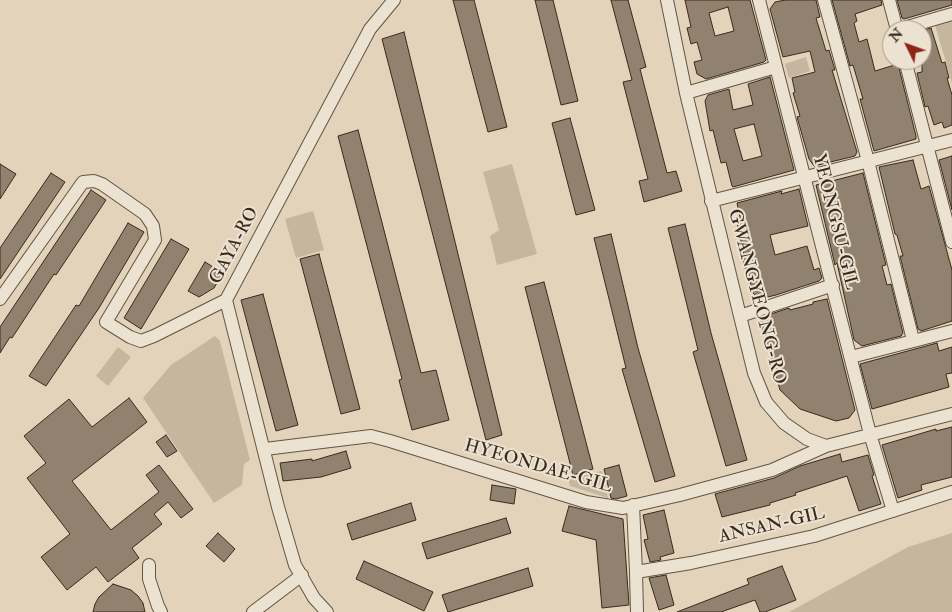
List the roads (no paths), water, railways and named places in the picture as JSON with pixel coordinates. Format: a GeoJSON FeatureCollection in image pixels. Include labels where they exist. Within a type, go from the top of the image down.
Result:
{"type":"FeatureCollection","features":[{"type":"Feature","properties":{"kind":"street","name":"GAYA-RO"},"geometry":{"type":"LineString","coordinates":[[327,612],[314,598],[292,555],[278,508],[265,449],[226,300],[370,30],[394,0]]}},
{"type":"Feature","properties":{"kind":"street","name":"GWANGYEONG-RO"},"geometry":{"type":"LineString","coordinates":[[667,0],[686,93],[754,373],[766,402],[784,423],[807,439],[826,446]]}},
{"type":"Feature","properties":{"kind":"street"},"geometry":{"type":"LineString","coordinates":[[824,0],[868,161],[913,340]]}},
{"type":"Feature","properties":{"kind":"street"},"geometry":{"type":"LineString","coordinates":[[888,0],[894,20]]}},
{"type":"Feature","properties":{"kind":"street","name":"YEONGSU-GIL"},"geometry":{"type":"LineString","coordinates":[[762,1],[776,68],[870,434],[893,511]]}},
{"type":"Feature","properties":{"kind":"street"},"geometry":{"type":"LineString","coordinates":[[931,20],[952,14]]}},
{"type":"Feature","properties":{"kind":"street"},"geometry":{"type":"LineString","coordinates":[[686,93],[776,68]]}},
{"type":"Feature","properties":{"kind":"street"},"geometry":{"type":"LineString","coordinates":[[908,70],[952,242]]}},
{"type":"Feature","properties":{"kind":"street"},"geometry":{"type":"LineString","coordinates":[[712,201],[952,140]]}},
{"type":"Feature","properties":{"kind":"street"},"geometry":{"type":"LineString","coordinates":[[0,299],[83,182],[94,181],[102,184],[145,214],[153,226],[155,240],[106,322],[130,337],[142,341],[226,300]]}},
{"type":"Feature","properties":{"kind":"street"},"geometry":{"type":"LineString","coordinates":[[740,316],[832,285]]}},
{"type":"Feature","properties":{"kind":"street"},"geometry":{"type":"LineString","coordinates":[[851,357],[952,331]]}},
{"type":"Feature","properties":{"kind":"street"},"geometry":{"type":"LineString","coordinates":[[826,446],[952,414]]}},
{"type":"Feature","properties":{"kind":"street","name":"HYEONDAE-GIL"},"geometry":{"type":"LineString","coordinates":[[265,449],[371,436],[586,502],[623,508],[772,470],[826,446]]}},
{"type":"Feature","properties":{"kind":"street","name":"ANSAN-GIL"},"geometry":{"type":"LineString","coordinates":[[636,572],[691,563],[814,536],[952,492]]}},
{"type":"Feature","properties":{"kind":"street"},"geometry":{"type":"LineString","coordinates":[[633,506],[637,612]]}},
{"type":"Feature","properties":{"kind":"street"},"geometry":{"type":"LineString","coordinates":[[149,566],[149,579],[161,612]]}},
{"type":"Feature","properties":{"kind":"street"},"geometry":{"type":"LineString","coordinates":[[253,612],[302,575]]}}]}
